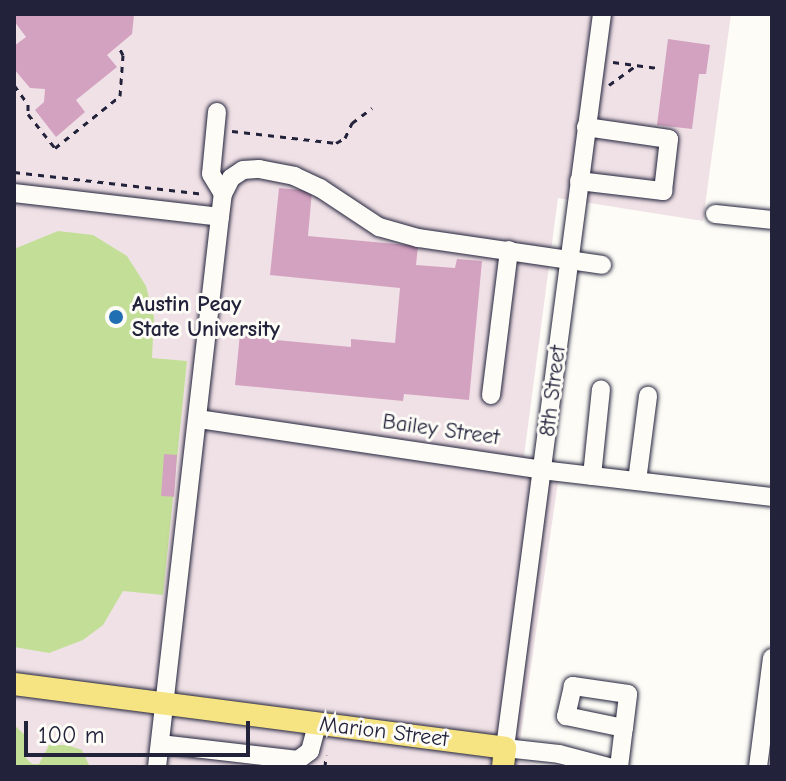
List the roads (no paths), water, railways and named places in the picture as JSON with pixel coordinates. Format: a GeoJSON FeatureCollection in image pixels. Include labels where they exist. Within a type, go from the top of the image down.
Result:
{"type":"FeatureCollection","features":[{"type":"Feature","properties":{"kind":"main road","name":"Marion Street"},"geometry":{"type":"LineString","coordinates":[[14,684],[317,724],[504,758]]}},
{"type":"Feature","properties":{"kind":"street","name":"8th Street"},"geometry":{"type":"LineString","coordinates":[[504,758],[602,14]]}},
{"type":"Feature","properties":{"kind":"street"},"geometry":{"type":"LineString","coordinates":[[157,767],[220,217],[211,174],[221,121]]}},
{"type":"Feature","properties":{"kind":"street"},"geometry":{"type":"LineString","coordinates":[[579,181],[663,191],[669,139],[586,127]]}},
{"type":"Feature","properties":{"kind":"street"},"geometry":{"type":"LineString","coordinates":[[216,194],[243,170],[282,173],[320,188],[379,227],[418,238],[602,265]]}},
{"type":"Feature","properties":{"kind":"street"},"geometry":{"type":"LineString","coordinates":[[14,193],[220,217]]}},
{"type":"Feature","properties":{"kind":"street"},"geometry":{"type":"LineString","coordinates":[[715,214],[772,220]]}},
{"type":"Feature","properties":{"kind":"street"},"geometry":{"type":"LineString","coordinates":[[491,395],[509,250]]}},
{"type":"Feature","properties":{"kind":"street"},"geometry":{"type":"LineString","coordinates":[[592,476],[601,389]]}},
{"type":"Feature","properties":{"kind":"street"},"geometry":{"type":"LineString","coordinates":[[637,481],[648,396]]}},
{"type":"Feature","properties":{"kind":"street","name":"Bailey Street"},"geometry":{"type":"LineString","coordinates":[[198,419],[542,470],[772,497]]}},
{"type":"Feature","properties":{"kind":"street"},"geometry":{"type":"LineString","coordinates":[[758,767],[772,658]]}},
{"type":"Feature","properties":{"kind":"street"},"geometry":{"type":"LineString","coordinates":[[160,744],[298,760],[310,751],[317,724]]}},
{"type":"Feature","properties":{"kind":"street"},"geometry":{"type":"LineString","coordinates":[[607,766],[624,728]]}},
{"type":"Feature","properties":{"kind":"street","name":"Marion Street"},"geometry":{"type":"LineString","coordinates":[[504,758],[559,754],[607,766]]}},
{"type":"Feature","properties":{"kind":"place","name":"Austin Peay State University"},"geometry":{"type":"Point","coordinates":[116,317]}}]}
